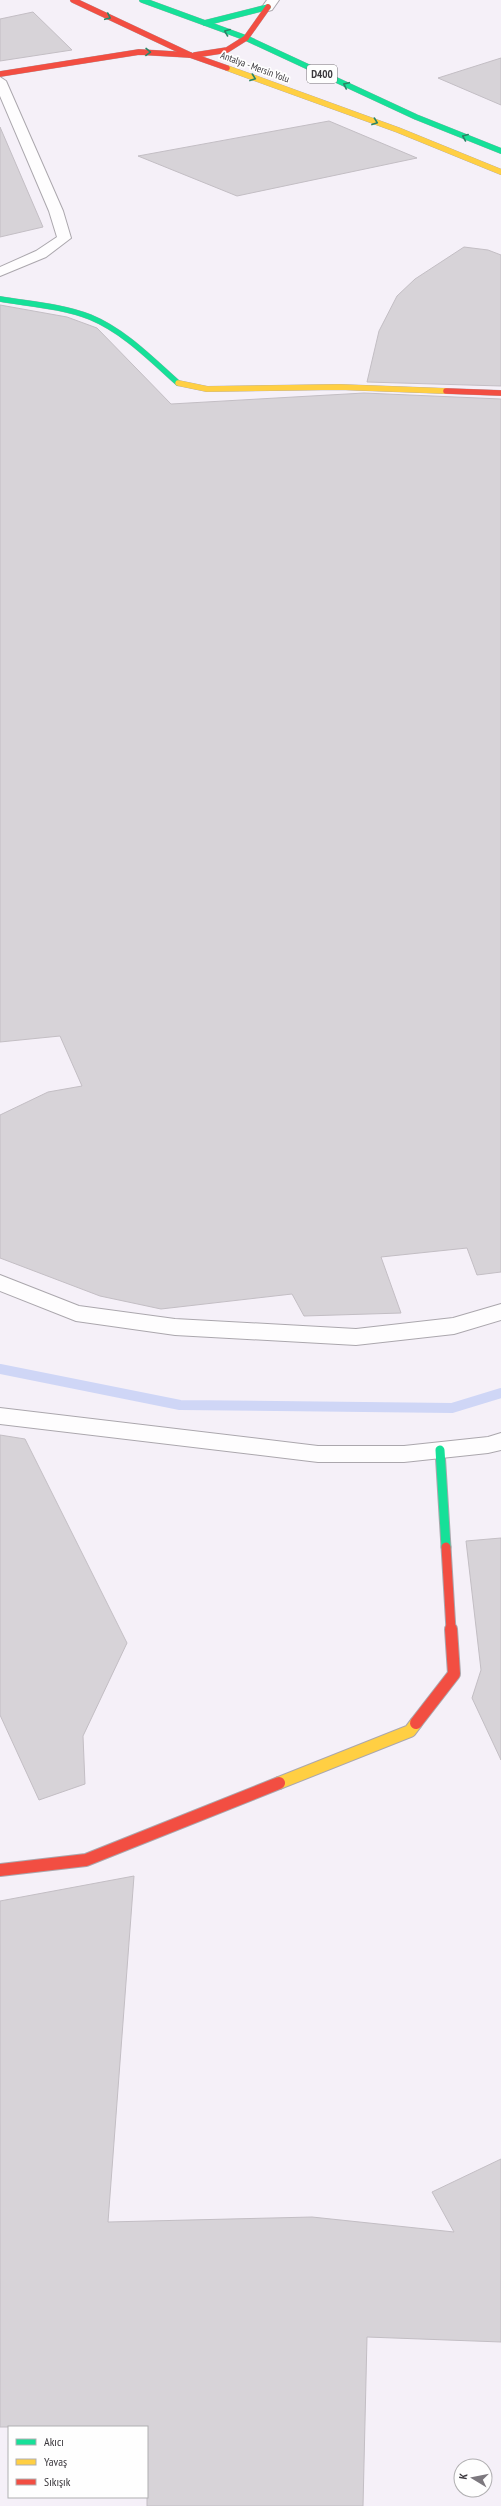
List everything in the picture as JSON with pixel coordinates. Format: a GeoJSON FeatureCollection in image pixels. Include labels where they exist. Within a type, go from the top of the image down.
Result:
{"type":"FeatureCollection","features":[{"type":"Feature","properties":{"kind":"main road","name":"Antalya - Mersin Yolu"},"geometry":{"type":"LineString","coordinates":[[73,0],[190,55],[398,130],[501,172]]}},
{"type":"Feature","properties":{"kind":"main road","name":"Antalya - Mersin Yolu"},"geometry":{"type":"LineString","coordinates":[[142,0],[246,38],[416,117],[501,151]]}},
{"type":"Feature","properties":{"kind":"main road"},"geometry":{"type":"LineString","coordinates":[[178,25],[205,23],[270,4]]}},
{"type":"Feature","properties":{"kind":"main road"},"geometry":{"type":"LineString","coordinates":[[0,74],[109,55],[139,52],[190,55],[226,50],[246,38],[270,4]]}},
{"type":"Feature","properties":{"kind":"main road"},"geometry":{"type":"LineString","coordinates":[[109,55],[151,37],[160,31]]}},
{"type":"Feature","properties":{"kind":"main road"},"geometry":{"type":"LineString","coordinates":[[0,299],[58,308],[90,317],[115,331],[179,384],[207,389],[338,388],[501,393]]}},
{"type":"Feature","properties":{"kind":"main road"},"geometry":{"type":"LineString","coordinates":[[0,1870],[86,1860],[410,1731],[454,1674],[440,1450]]}},
{"type":"Feature","properties":{"kind":"street"},"geometry":{"type":"LineString","coordinates":[[0,81],[56,211],[64,238],[41,254],[0,272]]}},
{"type":"Feature","properties":{"kind":"street"},"geometry":{"type":"LineString","coordinates":[[0,1284],[76,1313],[183,1327],[356,1337],[454,1326],[501,1312]]}},
{"type":"Feature","properties":{"kind":"street"},"geometry":{"type":"LineString","coordinates":[[0,1416],[318,1454],[404,1454],[488,1444],[501,1441]]}},
{"type":"Feature","properties":{"kind":"building"},"geometry":{"type":"Polygon","coordinates":[[[33,12],[72,50],[0,61],[0,19],[33,12]]]}},
{"type":"Feature","properties":{"kind":"building"},"geometry":{"type":"Polygon","coordinates":[[[501,58],[501,105],[438,78],[501,58]]]}},
{"type":"Feature","properties":{"kind":"building"},"geometry":{"type":"Polygon","coordinates":[[[329,121],[417,158],[237,196],[138,156],[329,121]]]}},
{"type":"Feature","properties":{"kind":"building"},"geometry":{"type":"Polygon","coordinates":[[[0,127],[43,227],[0,237],[0,127]]]}},
{"type":"Feature","properties":{"kind":"building"},"geometry":{"type":"Polygon","coordinates":[[[464,247],[488,250],[501,255],[501,386],[367,382],[379,331],[397,296],[415,279],[464,247]]]}},
{"type":"Feature","properties":{"kind":"building"},"geometry":{"type":"Polygon","coordinates":[[[0,305],[67,317],[97,328],[171,404],[364,393],[501,399],[501,1272],[477,1275],[467,1248],[381,1257],[401,1313],[304,1316],[292,1294],[161,1309],[100,1296],[0,1258],[0,1115],[48,1092],[82,1086],[60,1036],[0,1042],[0,305]]]}},
{"type":"Feature","properties":{"kind":"building"},"geometry":{"type":"Polygon","coordinates":[[[0,1435],[25,1439],[127,1643],[83,1736],[85,1784],[39,1800],[0,1715],[0,1435]]]}},
{"type":"Feature","properties":{"kind":"building"},"geometry":{"type":"Polygon","coordinates":[[[501,1538],[501,1760],[472,1698],[481,1670],[466,1541],[501,1538]]]}},
{"type":"Feature","properties":{"kind":"building"},"geometry":{"type":"Polygon","coordinates":[[[134,1876],[108,2222],[312,2217],[454,2232],[432,2192],[501,2159],[501,2342],[367,2337],[363,2506],[147,2506],[148,2426],[0,2427],[0,1901],[134,1876]]]}},
{"type":"Feature","properties":{"kind":"waterway"},"geometry":{"type":"LineString","coordinates":[[0,1369],[180,1405],[452,1408],[501,1393]]}},
{"type":"Feature","properties":{"kind":"traffic: fast"},"geometry":{"type":"LineString","coordinates":[[142,0],[246,38],[416,117],[501,151]]}},
{"type":"Feature","properties":{"kind":"traffic: fast"},"geometry":{"type":"LineString","coordinates":[[205,23],[268,7]]}},
{"type":"Feature","properties":{"kind":"traffic: fast"},"geometry":{"type":"LineString","coordinates":[[0,299],[68,310],[90,317],[114,330],[136,346],[178,383]]}},
{"type":"Feature","properties":{"kind":"traffic: fast"},"geometry":{"type":"LineString","coordinates":[[440,1450],[446,1547]]}},
{"type":"Feature","properties":{"kind":"traffic: slow"},"geometry":{"type":"LineString","coordinates":[[227,68],[398,130],[501,172]]}},
{"type":"Feature","properties":{"kind":"traffic: slow"},"geometry":{"type":"LineString","coordinates":[[178,383],[207,389],[339,387],[446,391]]}},
{"type":"Feature","properties":{"kind":"traffic: slow"},"geometry":{"type":"LineString","coordinates":[[279,1783],[410,1731],[416,1723]]}},
{"type":"Feature","properties":{"kind":"traffic: jam"},"geometry":{"type":"LineString","coordinates":[[73,0],[190,55],[227,68]]}},
{"type":"Feature","properties":{"kind":"traffic: jam"},"geometry":{"type":"LineString","coordinates":[[246,38],[268,7]]}},
{"type":"Feature","properties":{"kind":"traffic: jam"},"geometry":{"type":"LineString","coordinates":[[195,55],[227,50],[246,38]]}},
{"type":"Feature","properties":{"kind":"traffic: jam"},"geometry":{"type":"LineString","coordinates":[[0,74],[139,52],[190,55]]}},
{"type":"Feature","properties":{"kind":"traffic: jam"},"geometry":{"type":"LineString","coordinates":[[446,391],[501,393]]}},
{"type":"Feature","properties":{"kind":"traffic: jam"},"geometry":{"type":"LineString","coordinates":[[416,1723],[454,1674],[446,1547]]}},
{"type":"Feature","properties":{"kind":"traffic: jam"},"geometry":{"type":"LineString","coordinates":[[0,1870],[86,1860],[279,1783]]}}]}
